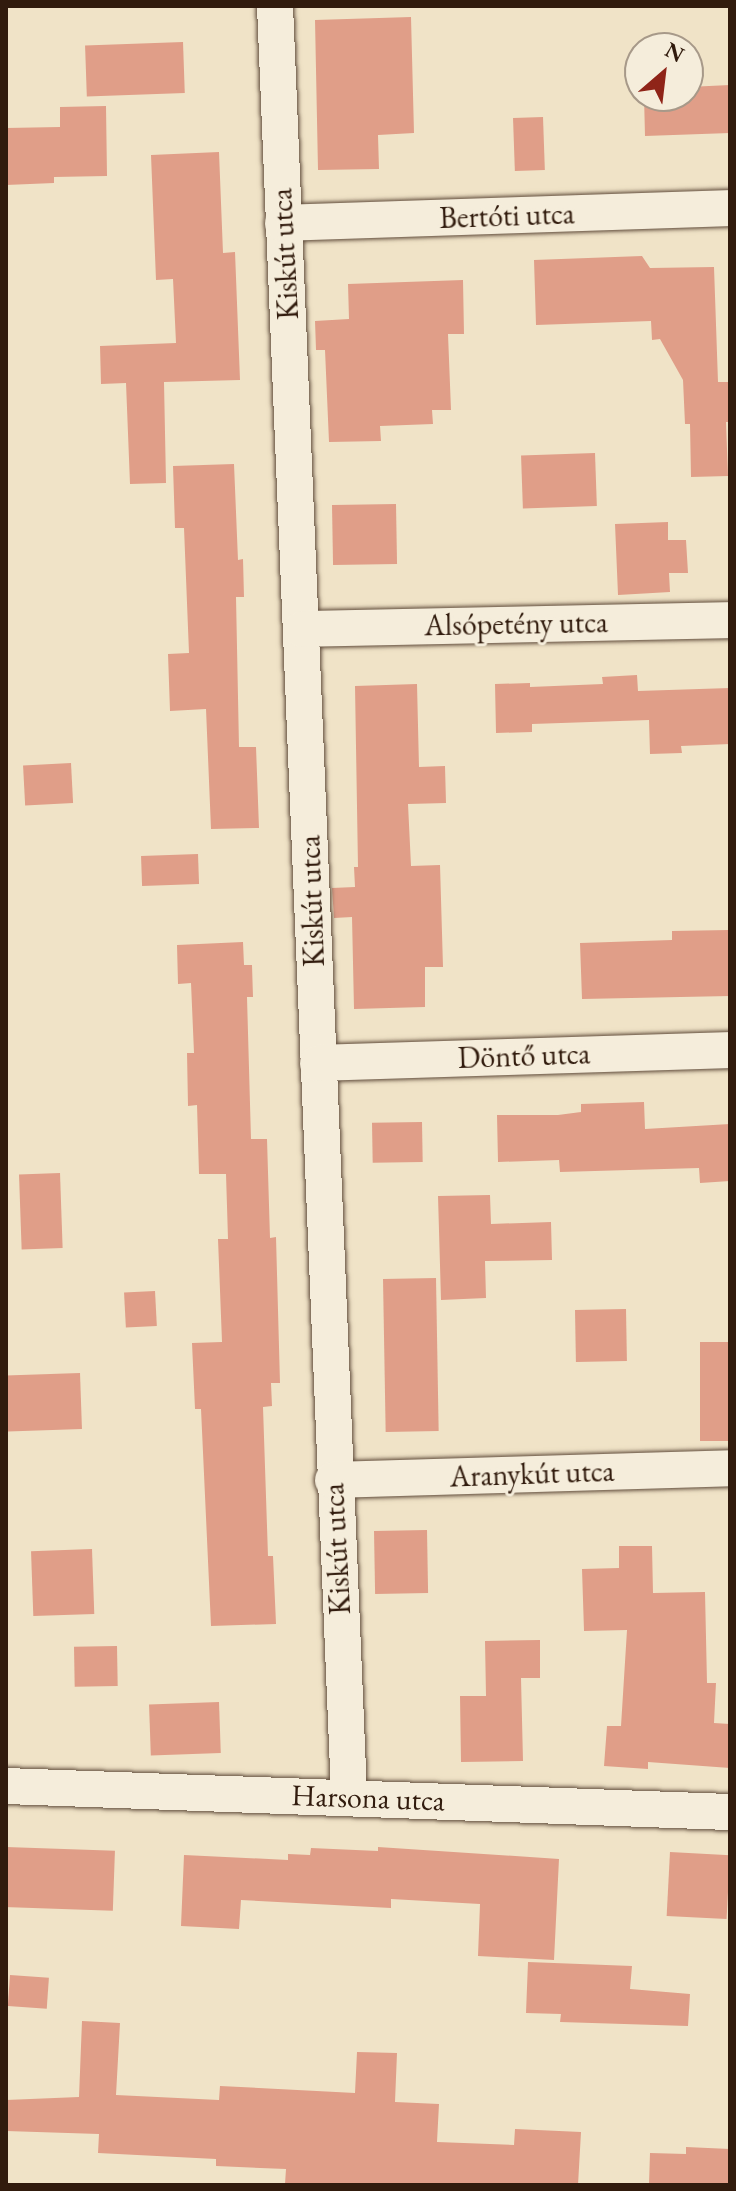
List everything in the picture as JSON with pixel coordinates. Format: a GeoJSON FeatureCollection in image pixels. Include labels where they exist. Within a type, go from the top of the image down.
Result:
{"type":"FeatureCollection","features":[{"type":"Feature","properties":{"kind":"street","name":"Kiskút utca"},"geometry":{"type":"LineString","coordinates":[[275,6],[302,629],[333,1480],[349,1797]]}},
{"type":"Feature","properties":{"kind":"street","name":"Bertóti utca"},"geometry":{"type":"LineString","coordinates":[[283,223],[730,208]]}},
{"type":"Feature","properties":{"kind":"street","name":"Alsópetény utca"},"geometry":{"type":"LineString","coordinates":[[302,629],[730,620]]}},
{"type":"Feature","properties":{"kind":"street","name":"Döntő utca"},"geometry":{"type":"LineString","coordinates":[[318,1063],[730,1050]]}},
{"type":"Feature","properties":{"kind":"street","name":"Aranykút utca"},"geometry":{"type":"LineString","coordinates":[[333,1480],[730,1468]]}},
{"type":"Feature","properties":{"kind":"street","name":"Harsona utca"},"geometry":{"type":"LineString","coordinates":[[6,1786],[730,1812]]}},
{"type":"Feature","properties":{"kind":"building"},"geometry":{"type":"Polygon","coordinates":[[[411,17],[414,133],[378,135],[379,169],[318,170],[315,20],[411,17]]]}},
{"type":"Feature","properties":{"kind":"building"},"geometry":{"type":"Polygon","coordinates":[[[183,42],[185,93],[87,96],[85,45],[183,42]]]}},
{"type":"Feature","properties":{"kind":"building"},"geometry":{"type":"Polygon","coordinates":[[[730,85],[730,133],[645,136],[644,112],[704,112],[704,86],[730,85]]]}},
{"type":"Feature","properties":{"kind":"building"},"geometry":{"type":"Polygon","coordinates":[[[106,106],[107,176],[54,177],[54,183],[6,185],[6,128],[60,127],[60,107],[106,106]]]}},
{"type":"Feature","properties":{"kind":"building"},"geometry":{"type":"Polygon","coordinates":[[[543,117],[545,170],[515,171],[513,118],[543,117]]]}},
{"type":"Feature","properties":{"kind":"building"},"geometry":{"type":"Polygon","coordinates":[[[219,152],[223,253],[235,252],[240,380],[164,382],[166,483],[130,484],[126,383],[101,384],[100,346],[176,343],[173,279],[156,280],[151,155],[219,152]]]}},
{"type":"Feature","properties":{"kind":"building"},"geometry":{"type":"Polygon","coordinates":[[[642,256],[650,268],[714,267],[718,382],[730,382],[730,422],[726,422],[728,476],[691,477],[690,424],[685,424],[683,380],[660,339],[652,340],[651,321],[536,325],[534,260],[642,256]]]}},
{"type":"Feature","properties":{"kind":"building"},"geometry":{"type":"Polygon","coordinates":[[[463,280],[464,334],[448,334],[451,410],[432,410],[433,424],[380,426],[381,441],[329,442],[325,350],[316,350],[315,321],[349,319],[348,284],[463,280]]]}},
{"type":"Feature","properties":{"kind":"building"},"geometry":{"type":"Polygon","coordinates":[[[595,453],[597,506],[523,509],[521,456],[595,453]]]}},
{"type":"Feature","properties":{"kind":"building"},"geometry":{"type":"Polygon","coordinates":[[[234,464],[238,560],[243,559],[244,597],[236,597],[239,747],[256,747],[259,828],[211,829],[206,709],[170,711],[168,654],[189,653],[184,528],[175,528],[173,466],[234,464]]]}},
{"type":"Feature","properties":{"kind":"building"},"geometry":{"type":"Polygon","coordinates":[[[396,504],[397,564],[333,565],[332,505],[396,504]]]}},
{"type":"Feature","properties":{"kind":"building"},"geometry":{"type":"Polygon","coordinates":[[[668,522],[668,540],[686,540],[688,573],[669,573],[670,592],[618,595],[615,524],[668,522]]]}},
{"type":"Feature","properties":{"kind":"building"},"geometry":{"type":"Polygon","coordinates":[[[637,675],[638,691],[730,688],[730,744],[681,746],[682,753],[650,754],[649,720],[532,724],[532,732],[496,733],[495,684],[530,683],[530,687],[603,684],[602,677],[637,675]]]}},
{"type":"Feature","properties":{"kind":"building"},"geometry":{"type":"Polygon","coordinates":[[[417,684],[419,767],[445,766],[446,803],[408,804],[411,866],[440,865],[443,967],[425,967],[425,1007],[354,1009],[352,917],[334,918],[332,888],[355,887],[354,867],[358,867],[355,686],[417,684]]]}},
{"type":"Feature","properties":{"kind":"building"},"geometry":{"type":"Polygon","coordinates":[[[71,763],[73,803],[25,805],[23,766],[71,763]]]}},
{"type":"Feature","properties":{"kind":"building"},"geometry":{"type":"Polygon","coordinates":[[[198,854],[199,884],[142,886],[141,856],[198,854]]]}},
{"type":"Feature","properties":{"kind":"building"},"geometry":{"type":"Polygon","coordinates":[[[729,930],[730,996],[582,999],[580,943],[672,940],[672,931],[729,930]]]}},
{"type":"Feature","properties":{"kind":"building"},"geometry":{"type":"Polygon","coordinates":[[[243,942],[244,965],[252,965],[253,997],[247,997],[251,1139],[267,1139],[270,1238],[276,1237],[280,1383],[271,1383],[272,1406],[263,1407],[268,1556],[273,1556],[276,1624],[211,1626],[201,1409],[195,1409],[192,1343],[222,1342],[218,1239],[228,1239],[226,1174],[199,1174],[197,1105],[188,1106],[187,1053],[194,1053],[191,983],[178,984],[177,945],[243,942]]]}},
{"type":"Feature","properties":{"kind":"building"},"geometry":{"type":"Polygon","coordinates":[[[644,1102],[645,1129],[730,1124],[730,1181],[700,1183],[699,1168],[560,1172],[559,1160],[498,1162],[497,1115],[558,1115],[581,1112],[581,1104],[644,1102]]]}},
{"type":"Feature","properties":{"kind":"building"},"geometry":{"type":"Polygon","coordinates":[[[422,1122],[423,1162],[373,1163],[372,1123],[422,1122]]]}},
{"type":"Feature","properties":{"kind":"building"},"geometry":{"type":"Polygon","coordinates":[[[60,1173],[63,1248],[22,1249],[19,1174],[60,1173]]]}},
{"type":"Feature","properties":{"kind":"building"},"geometry":{"type":"Polygon","coordinates":[[[490,1195],[491,1224],[551,1222],[552,1260],[485,1261],[486,1298],[441,1300],[438,1196],[490,1195]]]}},
{"type":"Feature","properties":{"kind":"building"},"geometry":{"type":"Polygon","coordinates":[[[436,1278],[439,1431],[386,1432],[383,1279],[436,1278]]]}},
{"type":"Feature","properties":{"kind":"building"},"geometry":{"type":"Polygon","coordinates":[[[155,1291],[157,1326],[126,1328],[124,1293],[155,1291]]]}},
{"type":"Feature","properties":{"kind":"building"},"geometry":{"type":"Polygon","coordinates":[[[626,1309],[627,1361],[576,1362],[575,1310],[626,1309]]]}},
{"type":"Feature","properties":{"kind":"building"},"geometry":{"type":"Polygon","coordinates":[[[700,1342],[730,1342],[730,1441],[700,1441],[700,1342]]]}},
{"type":"Feature","properties":{"kind":"building"},"geometry":{"type":"Polygon","coordinates":[[[80,1373],[82,1429],[8,1432],[6,1376],[80,1373]]]}},
{"type":"Feature","properties":{"kind":"building"},"geometry":{"type":"Polygon","coordinates":[[[427,1530],[428,1593],[375,1594],[374,1531],[427,1530]]]}},
{"type":"Feature","properties":{"kind":"building"},"geometry":{"type":"Polygon","coordinates":[[[619,1546],[652,1546],[653,1593],[705,1592],[707,1683],[716,1683],[714,1723],[730,1724],[730,1768],[648,1762],[648,1769],[604,1766],[607,1726],[621,1726],[627,1630],[584,1631],[582,1569],[619,1568],[619,1546]]]}},
{"type":"Feature","properties":{"kind":"building"},"geometry":{"type":"Polygon","coordinates":[[[92,1549],[94,1614],[33,1616],[31,1551],[92,1549]]]}},
{"type":"Feature","properties":{"kind":"building"},"geometry":{"type":"Polygon","coordinates":[[[540,1640],[540,1678],[521,1678],[523,1761],[461,1762],[460,1696],[486,1696],[485,1641],[540,1640]]]}},
{"type":"Feature","properties":{"kind":"building"},"geometry":{"type":"Polygon","coordinates":[[[117,1646],[118,1686],[75,1687],[74,1647],[117,1646]]]}},
{"type":"Feature","properties":{"kind":"building"},"geometry":{"type":"Polygon","coordinates":[[[219,1702],[221,1753],[151,1755],[149,1704],[219,1702]]]}},
{"type":"Feature","properties":{"kind":"building"},"geometry":{"type":"Polygon","coordinates":[[[6,1847],[115,1851],[113,1911],[6,1907],[6,1847]]]}},
{"type":"Feature","properties":{"kind":"building"},"geometry":{"type":"Polygon","coordinates":[[[378,1847],[559,1859],[554,1960],[478,1956],[480,1904],[391,1899],[391,1908],[241,1900],[239,1929],[181,1926],[184,1855],[288,1860],[288,1854],[310,1855],[311,1848],[378,1851],[378,1847]]]}},
{"type":"Feature","properties":{"kind":"building"},"geometry":{"type":"Polygon","coordinates":[[[670,1852],[730,1855],[727,1919],[667,1916],[670,1852]]]}},
{"type":"Feature","properties":{"kind":"building"},"geometry":{"type":"Polygon","coordinates":[[[528,1962],[632,1966],[630,1989],[690,1994],[688,2026],[560,2022],[561,2014],[526,2013],[528,1962]]]}},
{"type":"Feature","properties":{"kind":"building"},"geometry":{"type":"Polygon","coordinates":[[[10,1975],[49,1978],[47,2009],[8,2006],[10,1975]]]}},
{"type":"Feature","properties":{"kind":"building"},"geometry":{"type":"Polygon","coordinates":[[[82,2021],[120,2023],[116,2095],[219,2100],[220,2086],[355,2093],[357,2052],[397,2053],[395,2102],[439,2104],[437,2142],[514,2145],[515,2129],[581,2132],[578,2185],[285,2184],[286,2169],[216,2166],[216,2159],[98,2153],[99,2134],[6,2131],[6,2100],[79,2097],[82,2021]]]}},
{"type":"Feature","properties":{"kind":"building"},"geometry":{"type":"Polygon","coordinates":[[[686,2147],[730,2149],[730,2185],[649,2185],[650,2153],[686,2154],[686,2147]]]}}]}
